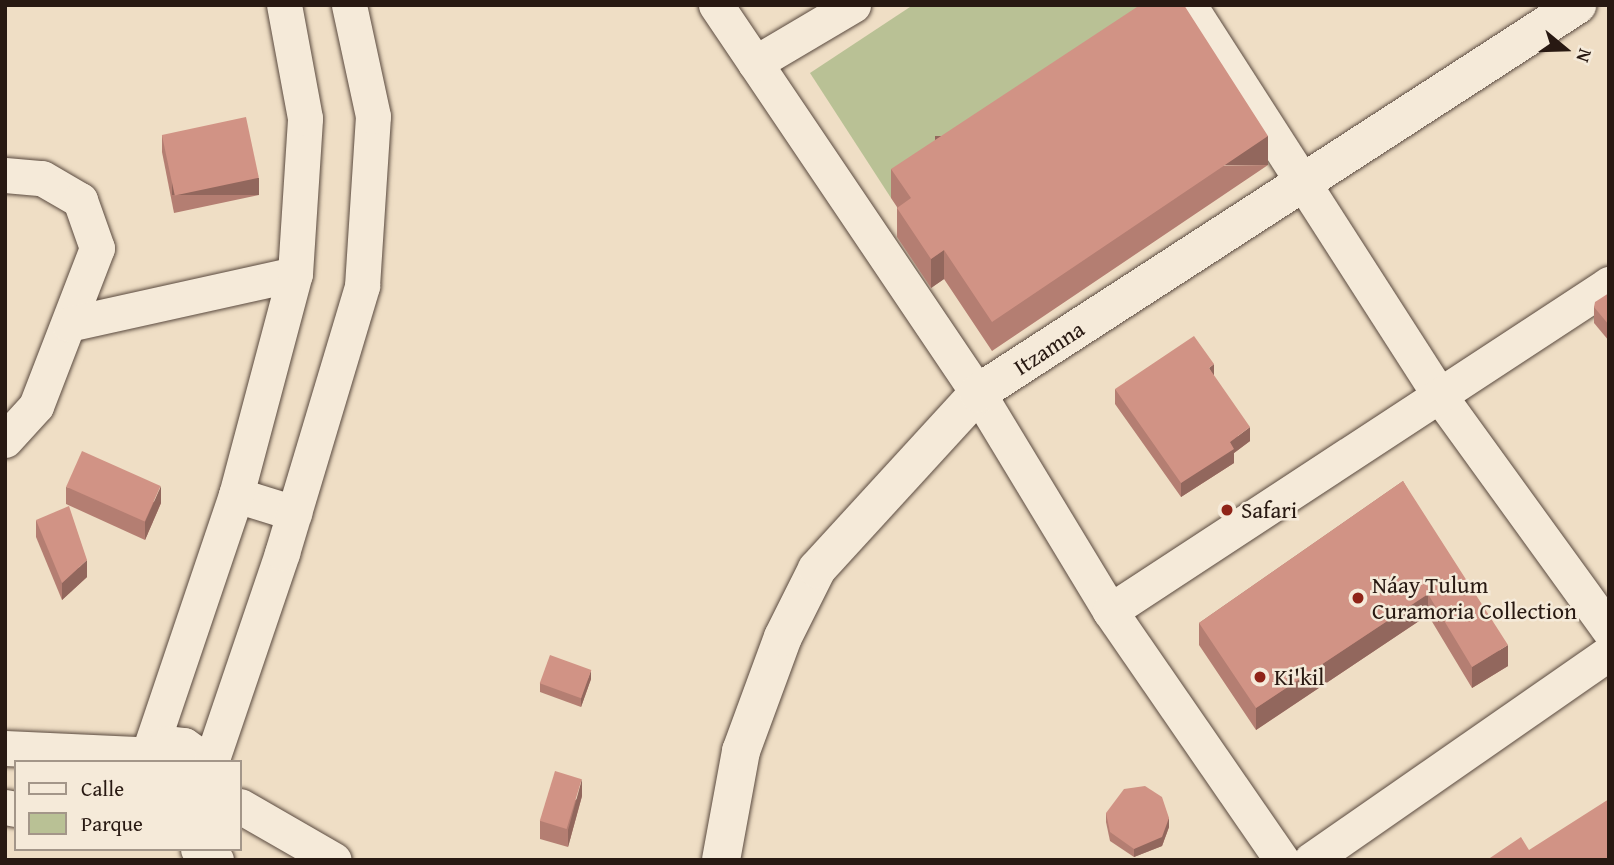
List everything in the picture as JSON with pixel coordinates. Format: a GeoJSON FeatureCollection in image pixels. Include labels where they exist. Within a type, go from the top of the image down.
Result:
{"type":"FeatureCollection","features":[{"type":"Feature","properties":{"kind":"street"},"geometry":{"type":"LineString","coordinates":[[138,754],[236,495],[295,274],[305,118],[284,5]]}},
{"type":"Feature","properties":{"kind":"street"},"geometry":{"type":"LineString","coordinates":[[211,760],[294,513],[362,286],[373,117],[349,5]]}},
{"type":"Feature","properties":{"kind":"street"},"geometry":{"type":"LineString","coordinates":[[716,5],[978,393],[1110,611],[1282,860]]}},
{"type":"Feature","properties":{"kind":"street"},"geometry":{"type":"LineString","coordinates":[[755,63],[853,5]]}},
{"type":"Feature","properties":{"kind":"street"},"geometry":{"type":"LineString","coordinates":[[1189,5],[1307,183],[1439,395],[1609,629]]}},
{"type":"Feature","properties":{"kind":"street","name":"Itzamna"},"geometry":{"type":"LineString","coordinates":[[721,860],[741,751],[783,637],[817,569],[978,393],[1307,183],[1577,5]]}},
{"type":"Feature","properties":{"kind":"street"},"geometry":{"type":"LineString","coordinates":[[5,176],[42,178],[80,200],[97,248],[36,406],[5,440]]}},
{"type":"Feature","properties":{"kind":"street"},"geometry":{"type":"LineString","coordinates":[[69,324],[295,274]]}},
{"type":"Feature","properties":{"kind":"street"},"geometry":{"type":"LineString","coordinates":[[1110,611],[1609,284]]}},
{"type":"Feature","properties":{"kind":"street"},"geometry":{"type":"LineString","coordinates":[[236,495],[294,513]]}},
{"type":"Feature","properties":{"kind":"street"},"geometry":{"type":"LineString","coordinates":[[1311,860],[1609,653]]}},
{"type":"Feature","properties":{"kind":"street"},"geometry":{"type":"LineString","coordinates":[[5,748],[138,754],[184,745],[207,760]]}},
{"type":"Feature","properties":{"kind":"street"},"geometry":{"type":"LineString","coordinates":[[242,807],[334,860]]}},
{"type":"Feature","properties":{"kind":"green space"},"geometry":{"type":"Polygon","coordinates":[[[913,5],[1169,5],[1174,12],[891,198],[810,73],[913,5]]]}},
{"type":"Feature","properties":{"kind":"building"},"geometry":{"type":"Polygon","coordinates":[[[1140,5],[1184,5],[1268,136],[992,322],[944,250],[931,259],[897,208],[911,198],[891,169],[1140,5]]]}},
{"type":"Feature","properties":{"kind":"building"},"geometry":{"type":"Polygon","coordinates":[[[246,117],[259,178],[175,196],[162,135],[246,117]]]}},
{"type":"Feature","properties":{"kind":"building"},"geometry":{"type":"Polygon","coordinates":[[[1609,293],[1609,325],[1594,307],[1595,302],[1609,293]]]}},
{"type":"Feature","properties":{"kind":"building"},"geometry":{"type":"Polygon","coordinates":[[[1194,336],[1214,364],[1209,368],[1250,427],[1230,442],[1234,449],[1181,483],[1115,389],[1194,336]]]}},
{"type":"Feature","properties":{"kind":"building"},"geometry":{"type":"Polygon","coordinates":[[[82,451],[161,486],[145,522],[66,487],[82,451]]]}},
{"type":"Feature","properties":{"kind":"building"},"geometry":{"type":"Polygon","coordinates":[[[1403,481],[1508,645],[1472,667],[1428,594],[1256,708],[1199,623],[1403,481]]]}},
{"type":"Feature","properties":{"kind":"building"},"geometry":{"type":"Polygon","coordinates":[[[69,506],[87,560],[62,583],[36,520],[69,506]]]}},
{"type":"Feature","properties":{"kind":"building"},"geometry":{"type":"Polygon","coordinates":[[[550,655],[591,670],[581,698],[540,683],[550,655]]]}},
{"type":"Feature","properties":{"kind":"building"},"geometry":{"type":"Polygon","coordinates":[[[555,771],[582,779],[567,829],[540,821],[555,771]]]}},
{"type":"Feature","properties":{"kind":"building"},"geometry":{"type":"Polygon","coordinates":[[[1145,786],[1162,797],[1169,818],[1162,837],[1134,849],[1110,832],[1106,813],[1124,789],[1145,786]]]}},
{"type":"Feature","properties":{"kind":"building"},"geometry":{"type":"Polygon","coordinates":[[[1609,799],[1609,860],[1487,860],[1521,837],[1529,850],[1609,799]]]}},
{"type":"Feature","properties":{"kind":"place","name":"Safari"},"geometry":{"type":"Point","coordinates":[1227,510]}},
{"type":"Feature","properties":{"kind":"place","name":"Náay Tulum Curamoria Collection"},"geometry":{"type":"Point","coordinates":[1358,598]}},
{"type":"Feature","properties":{"kind":"place","name":"Ki'kil"},"geometry":{"type":"Point","coordinates":[1260,677]}}]}
